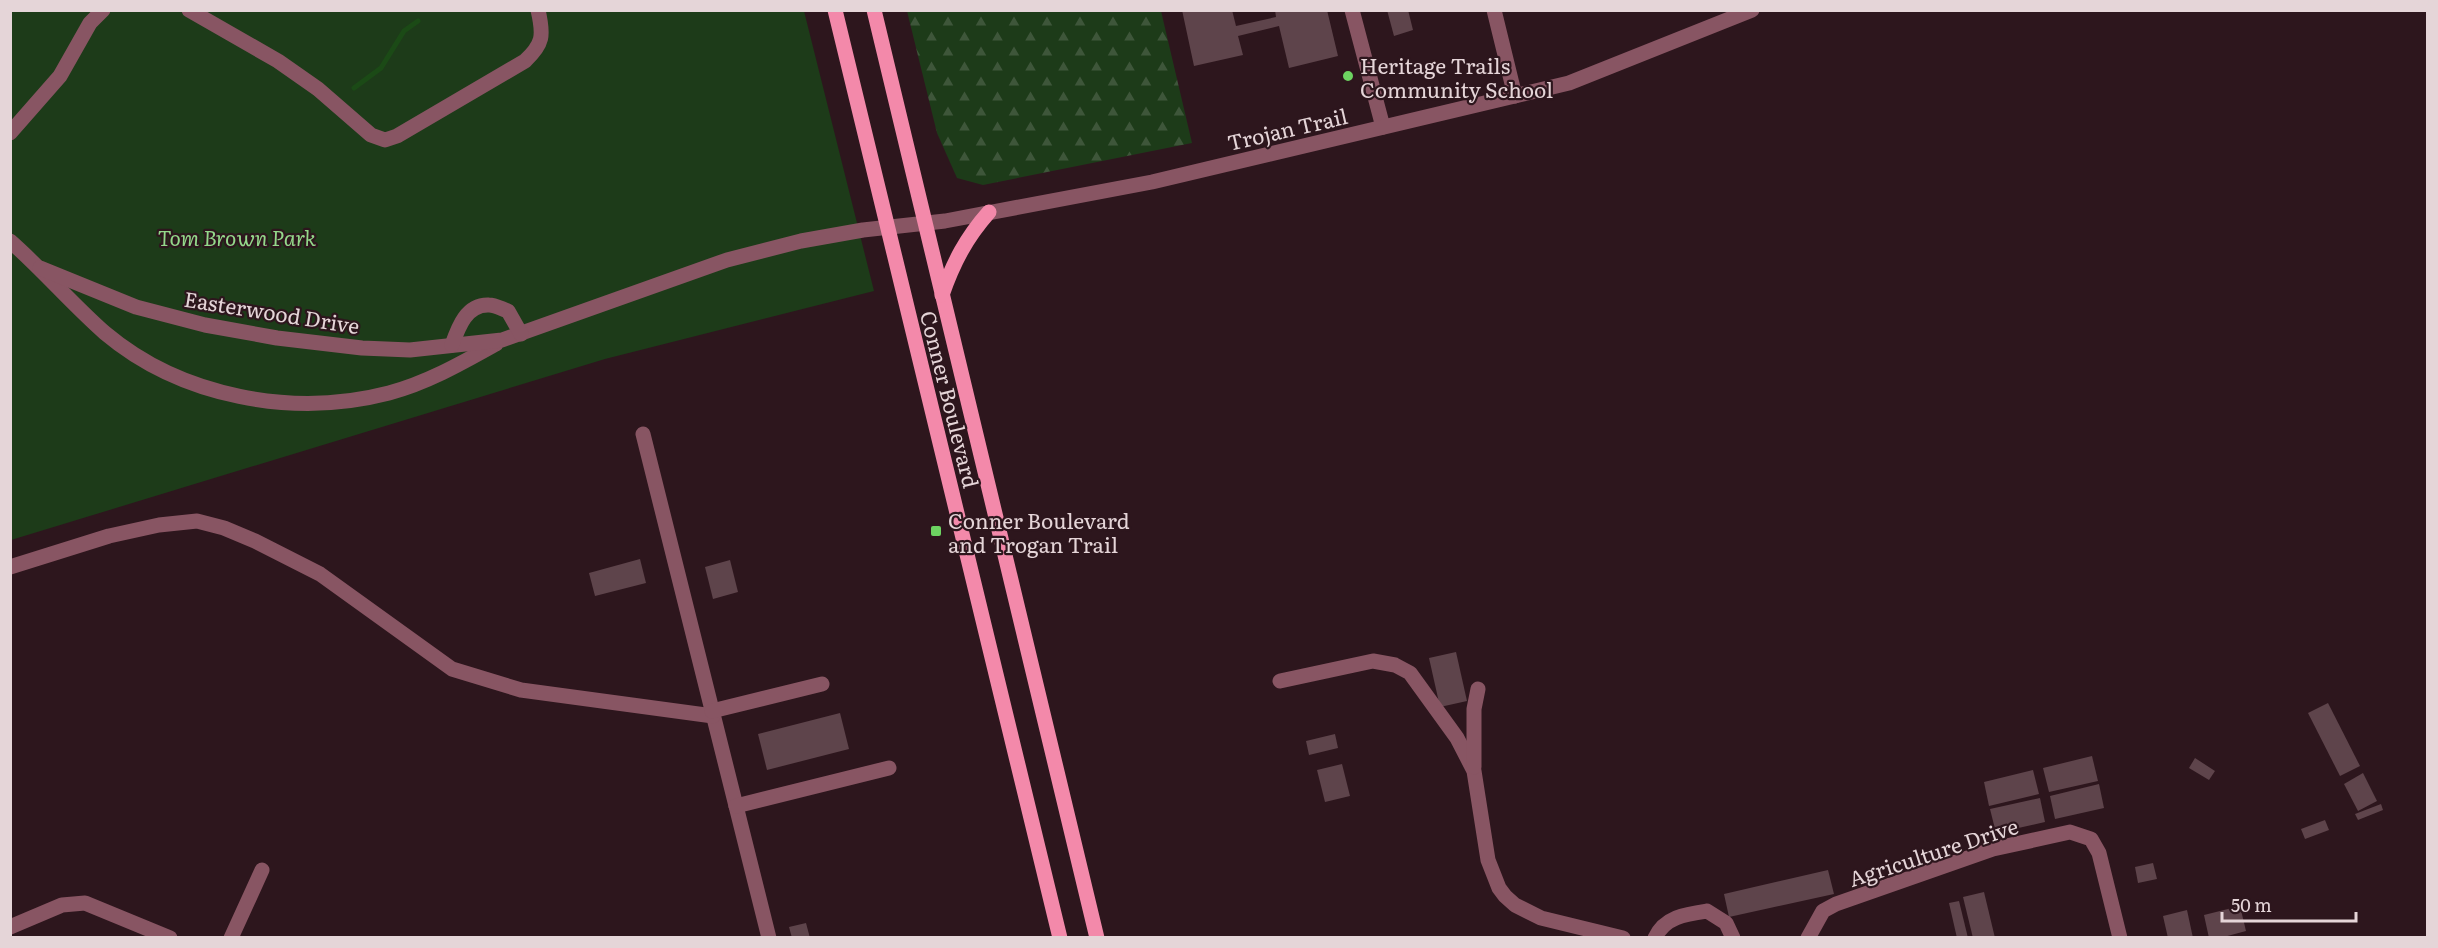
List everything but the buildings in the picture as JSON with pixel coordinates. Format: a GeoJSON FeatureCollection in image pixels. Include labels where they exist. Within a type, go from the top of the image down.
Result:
{"type":"FeatureCollection","features":[{"type":"Feature","properties":{"kind":"main road","name":"Conner Boulevard"},"geometry":{"type":"LineString","coordinates":[[835,10],[886,228],[986,628],[1060,938]]}},
{"type":"Feature","properties":{"kind":"main road","name":"Conner Boulevard"},"geometry":{"type":"LineString","coordinates":[[874,10],[1097,938]]}},
{"type":"Feature","properties":{"kind":"main road"},"geometry":{"type":"LineString","coordinates":[[942,295],[952,267],[965,242],[989,212]]}},
{"type":"Feature","properties":{"kind":"street"},"geometry":{"type":"LineString","coordinates":[[10,133],[60,76],[90,23],[103,10]]}},
{"type":"Feature","properties":{"kind":"street"},"geometry":{"type":"LineString","coordinates":[[189,10],[278,62],[318,89],[371,135],[385,140],[397,136],[525,61],[539,48],[542,35],[538,10]]}},
{"type":"Feature","properties":{"kind":"street"},"geometry":{"type":"LineString","coordinates":[[1352,10],[1383,127]]}},
{"type":"Feature","properties":{"kind":"street"},"geometry":{"type":"LineString","coordinates":[[1494,10],[1515,96]]}},
{"type":"Feature","properties":{"kind":"street","name":"Trojan Trail"},"geometry":{"type":"LineString","coordinates":[[925,223],[1152,182],[1569,83],[1752,10]]}},
{"type":"Feature","properties":{"kind":"street","name":"Easterwood Drive"},"geometry":{"type":"LineString","coordinates":[[10,241],[114,339],[158,369],[217,392],[282,402],[321,402],[358,399],[389,393],[424,381],[503,340],[727,260],[801,241],[925,223]]}},
{"type":"Feature","properties":{"kind":"street","name":"Easterwood Drive"},"geometry":{"type":"LineString","coordinates":[[40,268],[136,307],[205,325],[277,338],[362,348],[410,350],[503,340]]}},
{"type":"Feature","properties":{"kind":"street"},"geometry":{"type":"LineString","coordinates":[[452,345],[459,323],[473,308],[489,304],[508,311],[521,334]]}},
{"type":"Feature","properties":{"kind":"street"},"geometry":{"type":"LineString","coordinates":[[643,434],[768,938]]}},
{"type":"Feature","properties":{"kind":"street"},"geometry":{"type":"LineString","coordinates":[[10,567],[109,536],[159,525],[197,521],[224,528],[255,541],[320,574],[452,669],[521,690],[713,714],[822,684]]}},
{"type":"Feature","properties":{"kind":"street"},"geometry":{"type":"LineString","coordinates":[[1280,681],[1373,661],[1395,665],[1410,673],[1457,738],[1474,771]]}},
{"type":"Feature","properties":{"kind":"street"},"geometry":{"type":"LineString","coordinates":[[1478,689],[1474,709],[1474,771],[1488,860],[1493,876],[1505,896],[1530,914],[1623,938]]}},
{"type":"Feature","properties":{"kind":"street"},"geometry":{"type":"LineString","coordinates":[[736,806],[889,768]]}},
{"type":"Feature","properties":{"kind":"street","name":"Agriculture Drive"},"geometry":{"type":"LineString","coordinates":[[1808,938],[1823,911],[1836,904],[1993,849],[2070,832],[2091,839],[2099,853],[2120,938]]}},
{"type":"Feature","properties":{"kind":"street"},"geometry":{"type":"LineString","coordinates":[[231,938],[262,870]]}},
{"type":"Feature","properties":{"kind":"street"},"geometry":{"type":"LineString","coordinates":[[10,927],[62,905],[85,903],[170,938]]}},
{"type":"Feature","properties":{"kind":"street"},"geometry":{"type":"LineString","coordinates":[[1655,938],[1659,928],[1669,920],[1707,911],[1726,923],[1733,938]]}},
{"type":"Feature","properties":{"kind":"green space","name":"Tom Brown Park"},"geometry":{"type":"Polygon","coordinates":[[[11,11],[804,11],[874,291],[605,359],[11,540],[11,11]]]}},
{"type":"Feature","properties":{"kind":"green space"},"geometry":{"type":"Polygon","coordinates":[[[907,11],[1161,11],[1192,143],[983,185],[957,178],[937,133],[907,11]]]}},
{"type":"Feature","properties":{"kind":"waterway"},"geometry":{"type":"LineString","coordinates":[[354,88],[381,68],[404,31],[418,21]]}},
{"type":"Feature","properties":{"kind":"place","name":"Heritage Trails Community School"},"geometry":{"type":"Point","coordinates":[1348,76]}},
{"type":"Feature","properties":{"kind":"place","name":"Conner Boulevard and Trogan Trail"},"geometry":{"type":"Point","coordinates":[936,531]}}]}
